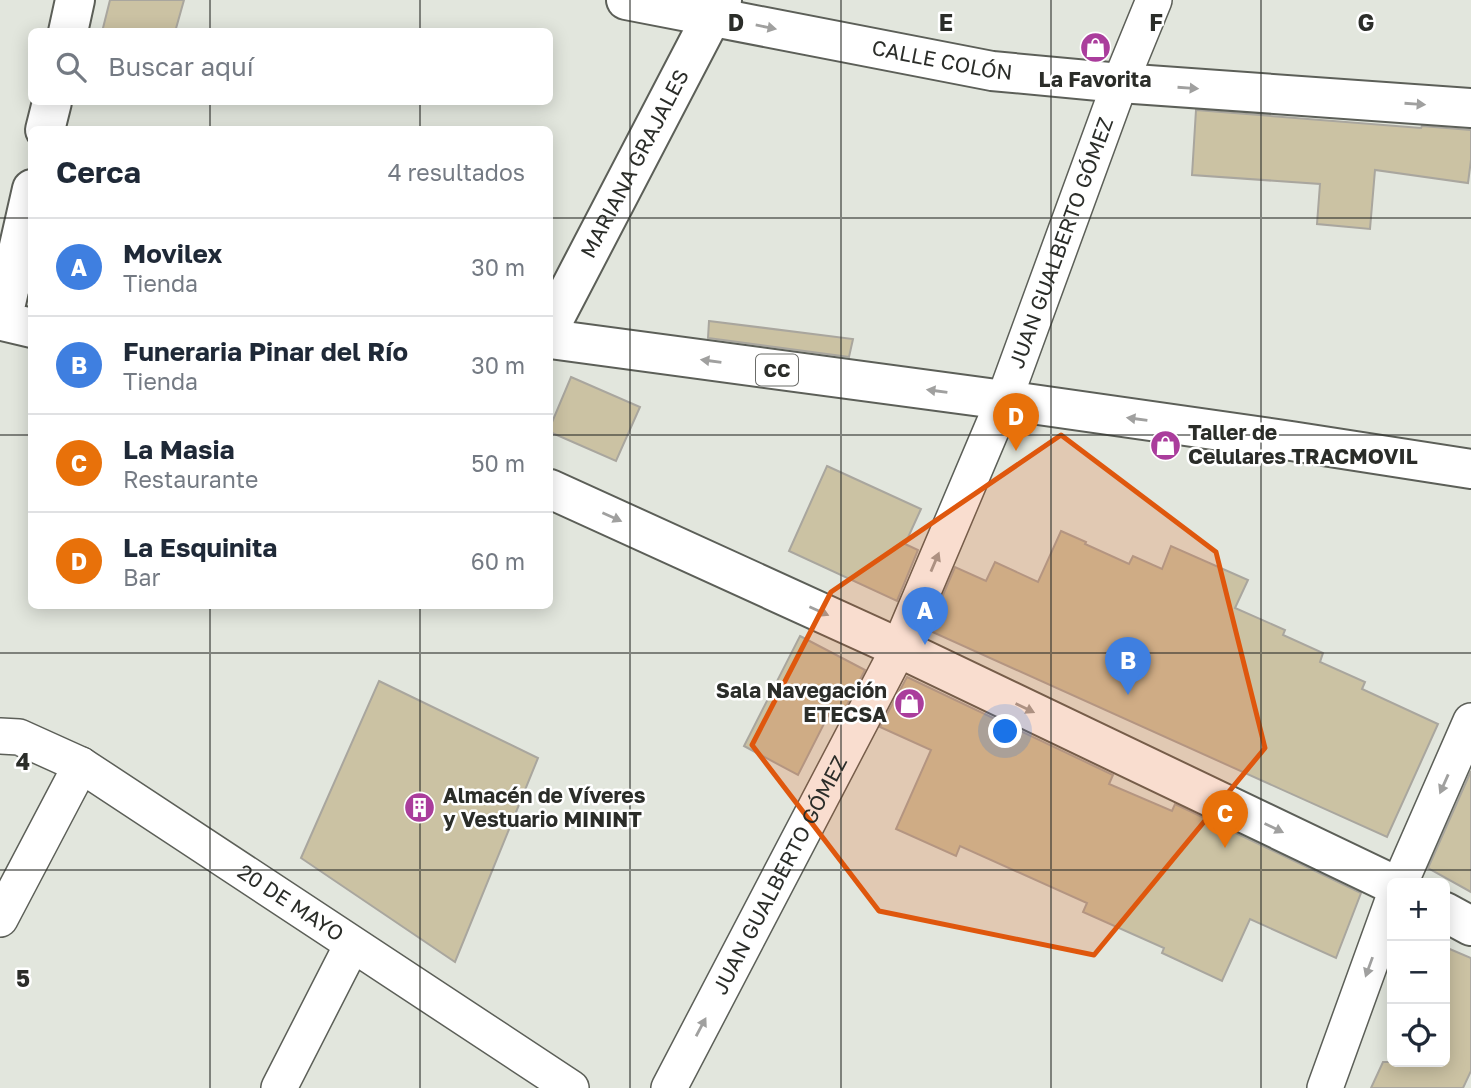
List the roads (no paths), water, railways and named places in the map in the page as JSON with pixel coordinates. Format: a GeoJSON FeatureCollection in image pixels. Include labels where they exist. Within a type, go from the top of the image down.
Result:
{"type":"FeatureCollection","features":[{"type":"Feature","properties":{"kind":"main road"},"geometry":{"type":"LineString","coordinates":[[69,28],[75,0]]}},
{"type":"Feature","properties":{"kind":"main road","name":"CALLE COLÓN"},"geometry":{"type":"LineString","coordinates":[[626,0],[717,8],[992,71],[1120,83],[1471,108]]}},
{"type":"Feature","properties":{"kind":"main road","name":"MARIANA GRAJALES"},"geometry":{"type":"LineString","coordinates":[[553,321],[717,8]]}},
{"type":"Feature","properties":{"kind":"main road"},"geometry":{"type":"LineString","coordinates":[[46,126],[51,105]]}},
{"type":"Feature","properties":{"kind":"main road"},"geometry":{"type":"LineString","coordinates":[[11,323],[15,273],[28,209]]}},
{"type":"Feature","properties":{"kind":"main road","name":"CC"},"geometry":{"type":"LineString","coordinates":[[553,338],[1004,400],[1471,469]]}},
{"type":"Feature","properties":{"kind":"main road"},"geometry":{"type":"LineString","coordinates":[[553,490],[899,648],[1387,882]]}},
{"type":"Feature","properties":{"kind":"main road"},"geometry":{"type":"LineString","coordinates":[[1450,915],[1471,926]]}},
{"type":"Feature","properties":{"kind":"street","name":"JUAN GUALBERTO GÓMEZ"},"geometry":{"type":"LineString","coordinates":[[669,1088],[899,648],[1004,400],[1120,83],[1154,0]]}},
{"type":"Feature","properties":{"kind":"street"},"geometry":{"type":"LineString","coordinates":[[1402,878],[1471,721]]}},
{"type":"Feature","properties":{"kind":"street","name":"20 DE MAYO"},"geometry":{"type":"LineString","coordinates":[[0,736],[19,737],[81,765],[571,1088]]}},
{"type":"Feature","properties":{"kind":"street"},"geometry":{"type":"LineString","coordinates":[[0,919],[81,765]]}},
{"type":"Feature","properties":{"kind":"street"},"geometry":{"type":"LineString","coordinates":[[1325,1088],[1387,917]]}},
{"type":"Feature","properties":{"kind":"street"},"geometry":{"type":"LineString","coordinates":[[279,1088],[352,945]]}},
{"type":"Feature","properties":{"kind":"place","name":"La Favorita"},"geometry":{"type":"Point","coordinates":[1095,48]}},
{"type":"Feature","properties":{"kind":"place","name":"Taller de Celulares TRACMOVIL"},"geometry":{"type":"Point","coordinates":[1165,445]}},
{"type":"Feature","properties":{"kind":"place","name":"La Esquinita"},"geometry":{"type":"Point","coordinates":[1016,451]}},
{"type":"Feature","properties":{"kind":"place","name":"Movilex"},"geometry":{"type":"Point","coordinates":[925,645]}},
{"type":"Feature","properties":{"kind":"place","name":"Funeraria Pinar del Río"},"geometry":{"type":"Point","coordinates":[1128,695]}},
{"type":"Feature","properties":{"kind":"place","name":"Sala Navegación ETECSA"},"geometry":{"type":"Point","coordinates":[910,703]}},
{"type":"Feature","properties":{"kind":"place","name":"Almacén de Víveres y Vestuario MININT"},"geometry":{"type":"Point","coordinates":[420,808]}},
{"type":"Feature","properties":{"kind":"place","name":"La Masia"},"geometry":{"type":"Point","coordinates":[1225,848]}}]}
